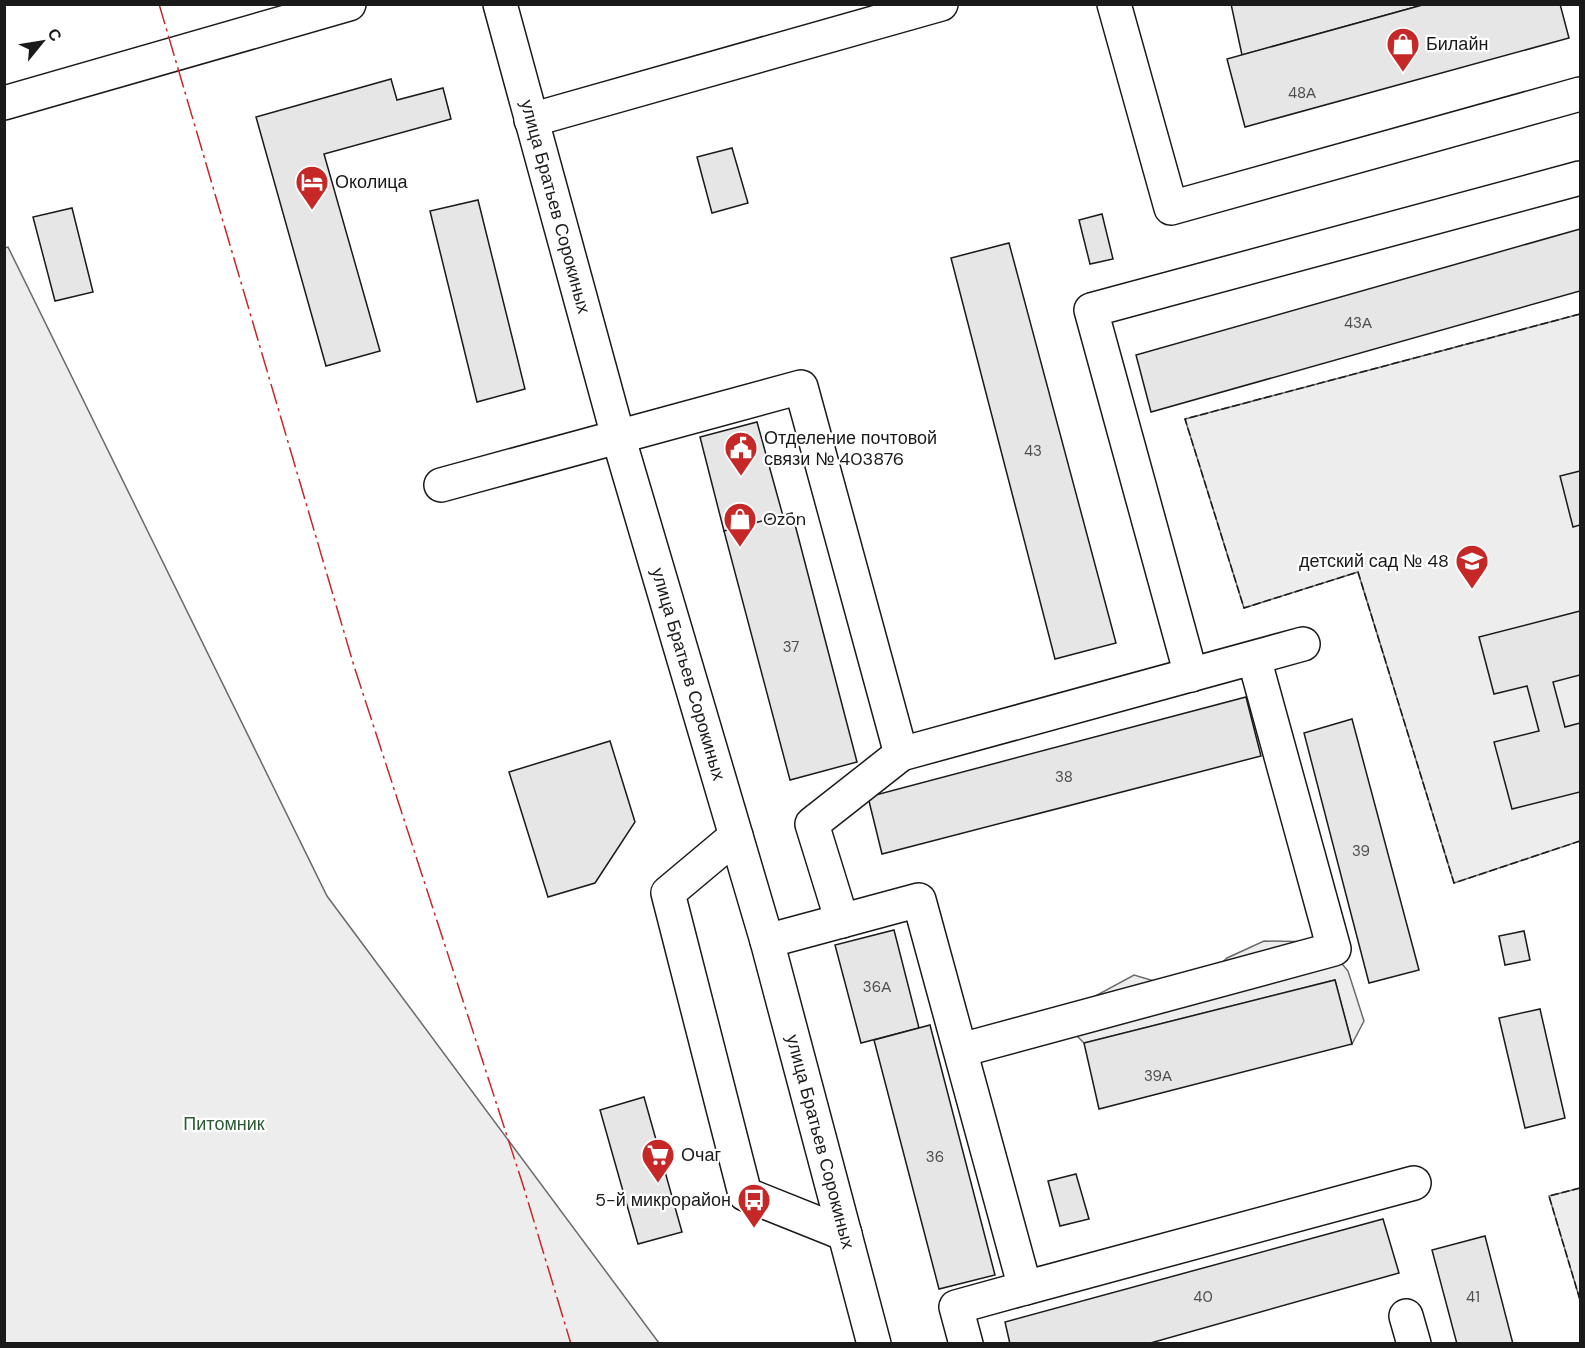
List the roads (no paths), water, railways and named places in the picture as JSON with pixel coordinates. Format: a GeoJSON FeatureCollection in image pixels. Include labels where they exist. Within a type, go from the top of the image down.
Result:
{"type":"FeatureCollection","features":[{"type":"Feature","properties":{"kind":"main road"},"geometry":{"type":"LineString","coordinates":[[4,103],[349,4]]}},
{"type":"Feature","properties":{"kind":"main road","name":"улица Братьев Сорокиных"},"geometry":{"type":"LineString","coordinates":[[500,4],[618,436],[766,941],[874,1344]]}},
{"type":"Feature","properties":{"kind":"main road"},"geometry":{"type":"LineString","coordinates":[[531,120],[941,4]]}},
{"type":"Feature","properties":{"kind":"main road"},"geometry":{"type":"LineString","coordinates":[[1114,4],[1171,208],[1581,94]]}},
{"type":"Feature","properties":{"kind":"main road"},"geometry":{"type":"LineString","coordinates":[[1191,675],[1091,310],[1581,178]]}},
{"type":"Feature","properties":{"kind":"main road"},"geometry":{"type":"LineString","coordinates":[[441,484],[801,387],[901,754]]}},
{"type":"Feature","properties":{"kind":"main road"},"geometry":{"type":"LineString","coordinates":[[842,921],[812,824],[901,754],[1303,645]]}},
{"type":"Feature","properties":{"kind":"main road"},"geometry":{"type":"LineString","coordinates":[[961,1050],[1334,949],[1254,658]]}},
{"type":"Feature","properties":{"kind":"main road"},"geometry":{"type":"LineString","coordinates":[[736,836],[668,893],[745,1194],[845,1234]]}},
{"type":"Feature","properties":{"kind":"main road"},"geometry":{"type":"LineString","coordinates":[[766,941],[919,900],[1025,1288]]}},
{"type":"Feature","properties":{"kind":"main road"},"geometry":{"type":"LineString","coordinates":[[966,1344],[956,1307],[1414,1183]]}},
{"type":"Feature","properties":{"kind":"place","name":"Билайн"},"geometry":{"type":"Point","coordinates":[1403,73]}},
{"type":"Feature","properties":{"kind":"place","name":"Околица"},"geometry":{"type":"Point","coordinates":[312,211]}},
{"type":"Feature","properties":{"kind":"place","name":"Отделение почтовой связи № 403876"},"geometry":{"type":"Point","coordinates":[741,477]}},
{"type":"Feature","properties":{"kind":"place","name":"Ozon"},"geometry":{"type":"Point","coordinates":[740,548]}},
{"type":"Feature","properties":{"kind":"place","name":"детский сад № 48"},"geometry":{"type":"Point","coordinates":[1472,590]}},
{"type":"Feature","properties":{"kind":"place","name":"Очаг"},"geometry":{"type":"Point","coordinates":[658,1184]}},
{"type":"Feature","properties":{"kind":"place","name":"5-й микрорайон"},"geometry":{"type":"Point","coordinates":[754,1229]}},
{"type":"Feature","properties":{"kind":"park label","name":"Питомник"},"geometry":{"type":"Point","coordinates":[224,1124]}}]}
